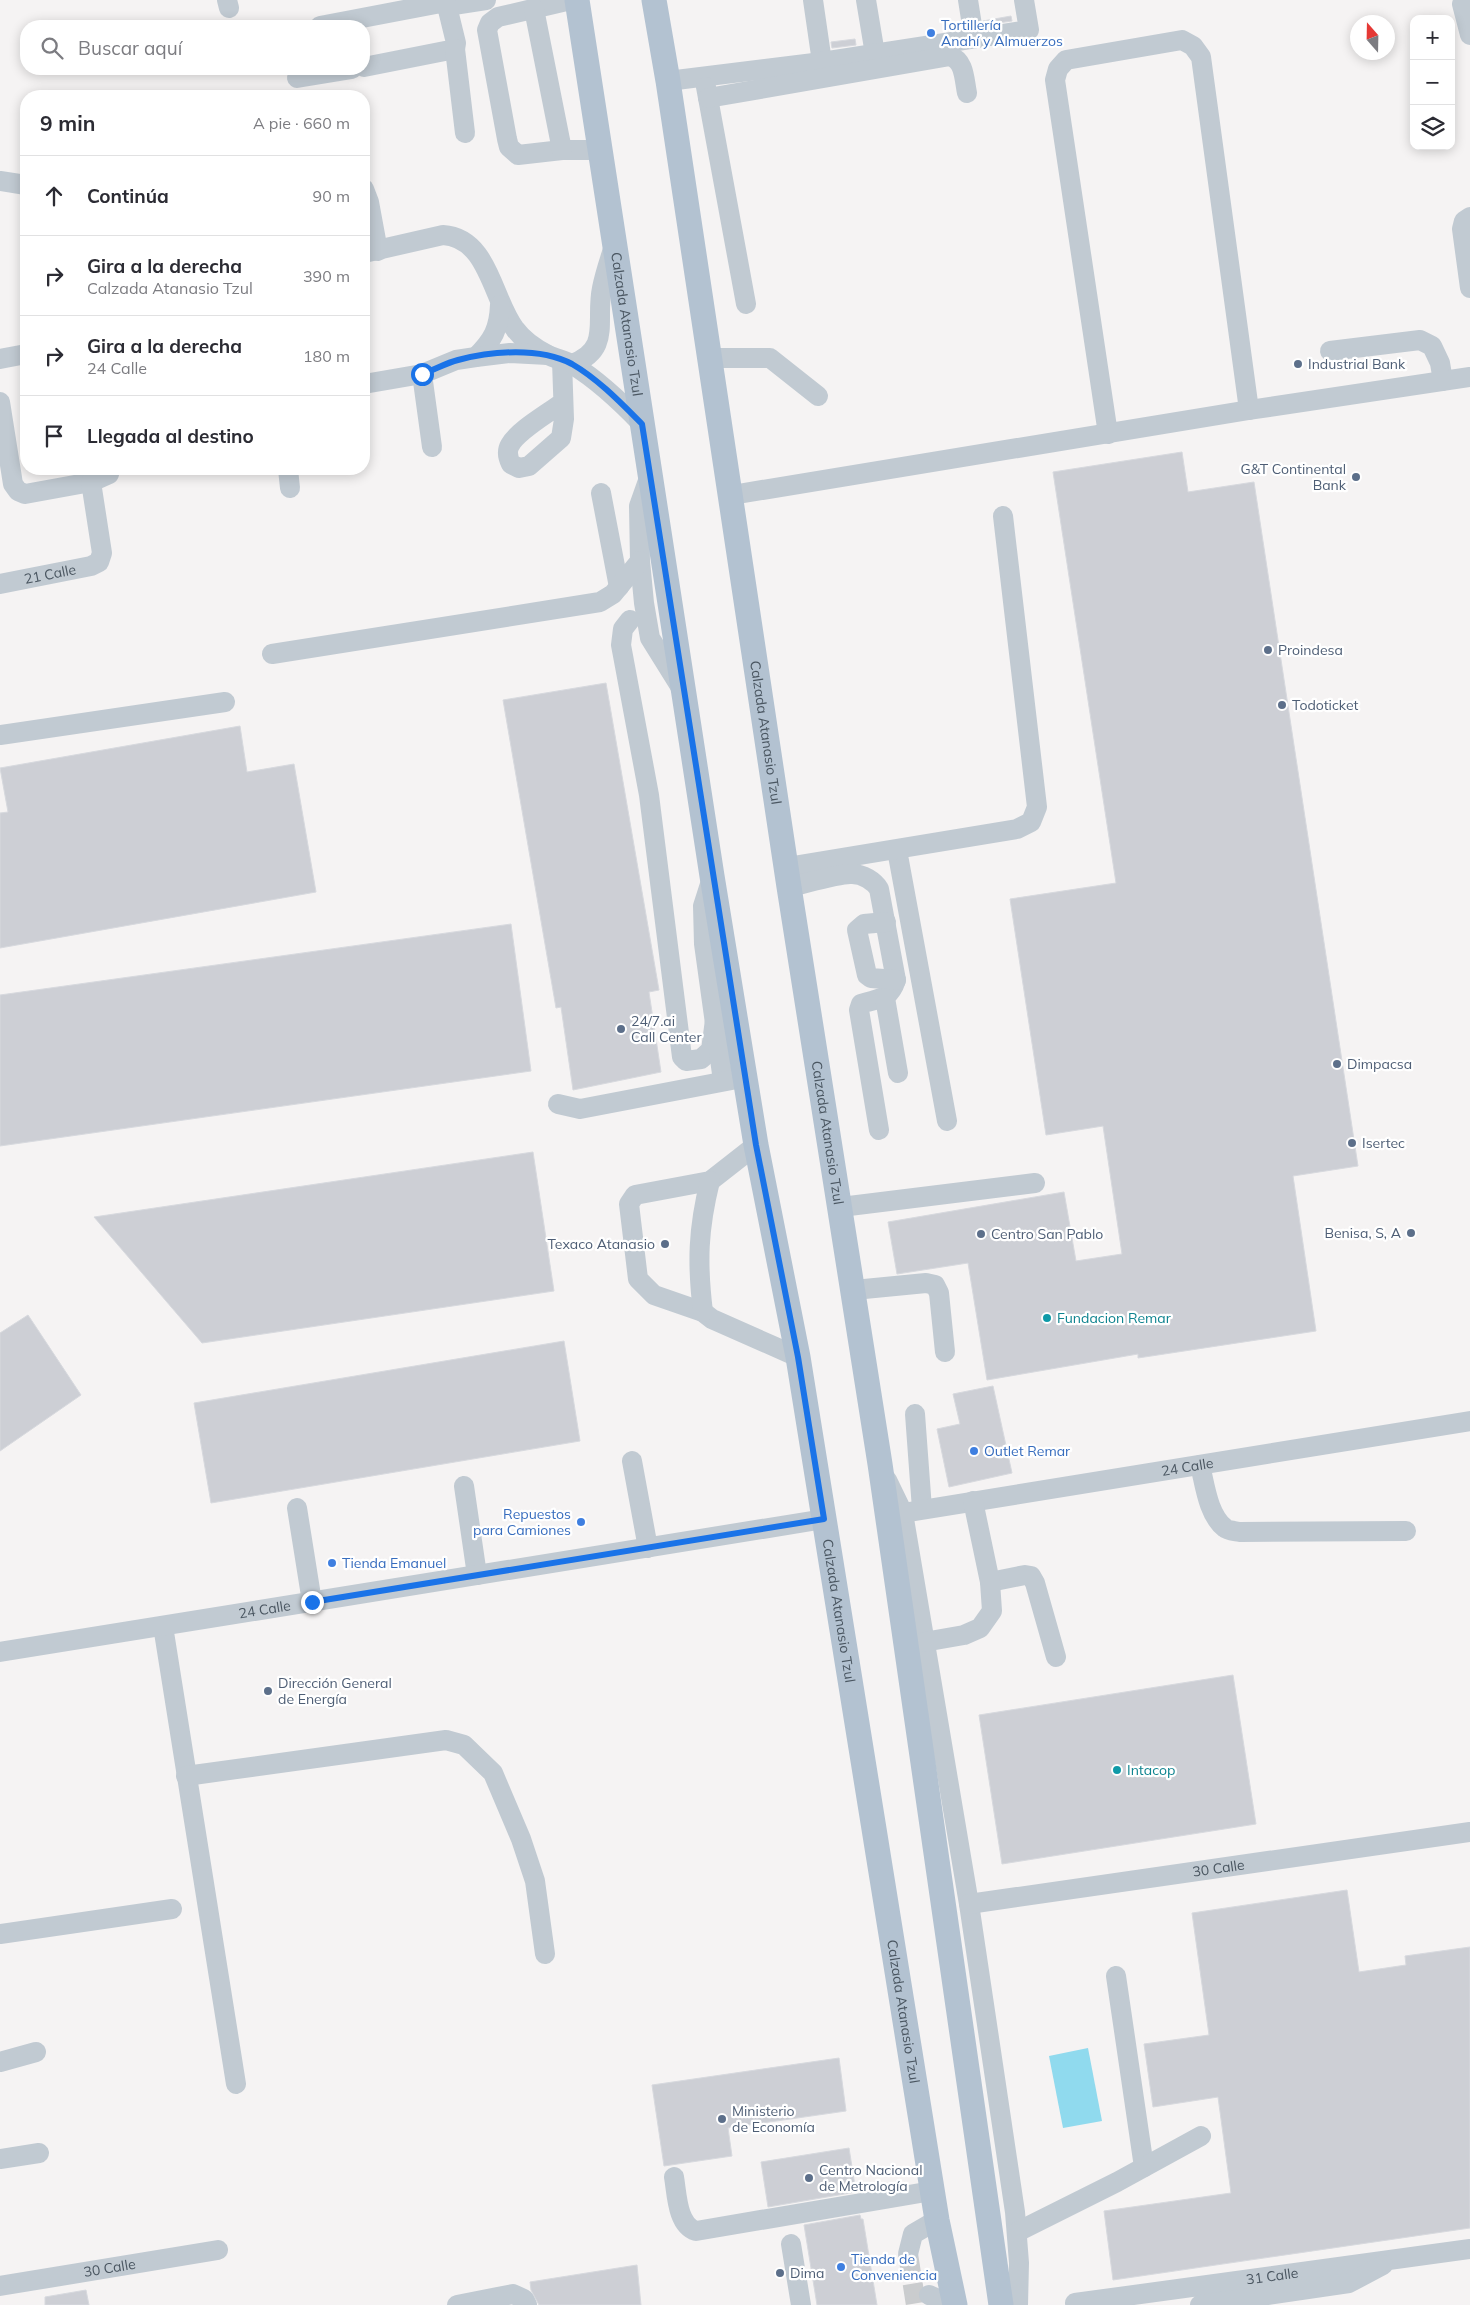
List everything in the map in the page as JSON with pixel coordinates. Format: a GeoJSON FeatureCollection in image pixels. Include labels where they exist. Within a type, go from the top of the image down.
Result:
{"type":"FeatureCollection","features":[{"type":"Feature","properties":{"kind":"main road","name":"Calzada Atanasio Tzul"},"geometry":{"type":"LineString","coordinates":[[576,0],[686,695],[712,876],[735,1080],[756,1145],[798,1357],[932,2191],[954,2305]]}},
{"type":"Feature","properties":{"kind":"main road","name":"Calzada Atanasio Tzul"},"geometry":{"type":"LineString","coordinates":[[654,0],[732,495],[788,877],[854,1290],[1000,2305]]}},
{"type":"Feature","properties":{"kind":"street"},"geometry":{"type":"LineString","coordinates":[[350,20],[440,2],[447,6],[486,0]]}},
{"type":"Feature","properties":{"kind":"street"},"geometry":{"type":"LineString","coordinates":[[571,0],[498,17],[490,23],[487,30],[507,139],[509,147],[518,155],[562,150],[599,150]]}},
{"type":"Feature","properties":{"kind":"street"},"geometry":{"type":"LineString","coordinates":[[813,0],[822,62]]}},
{"type":"Feature","properties":{"kind":"street"},"geometry":{"type":"LineString","coordinates":[[866,0],[875,54]]}},
{"type":"Feature","properties":{"kind":"street"},"geometry":{"type":"LineString","coordinates":[[968,0],[974,38]]}},
{"type":"Feature","properties":{"kind":"street"},"geometry":{"type":"LineString","coordinates":[[668,81],[822,62],[1029,30],[1024,0]]}},
{"type":"Feature","properties":{"kind":"street"},"geometry":{"type":"LineString","coordinates":[[1464,0],[1462,4],[1470,35]]}},
{"type":"Feature","properties":{"kind":"street"},"geometry":{"type":"LineString","coordinates":[[447,6],[456,43],[455,49],[465,133]]}},
{"type":"Feature","properties":{"kind":"street"},"geometry":{"type":"LineString","coordinates":[[534,9],[562,150]]}},
{"type":"Feature","properties":{"kind":"street"},"geometry":{"type":"LineString","coordinates":[[1108,434],[1055,80],[1058,69],[1066,60],[1182,40],[1193,46],[1201,57],[1249,410]]}},
{"type":"Feature","properties":{"kind":"street"},"geometry":{"type":"LineString","coordinates":[[370,66],[455,49]]}},
{"type":"Feature","properties":{"kind":"street"},"geometry":{"type":"LineString","coordinates":[[708,98],[950,56],[956,58],[960,63],[967,93]]}},
{"type":"Feature","properties":{"kind":"street"},"geometry":{"type":"LineString","coordinates":[[297,81],[324,75]]}},
{"type":"Feature","properties":{"kind":"street"},"geometry":{"type":"LineString","coordinates":[[703,78],[746,304]]}},
{"type":"Feature","properties":{"kind":"street"},"geometry":{"type":"LineString","coordinates":[[0,181],[20,184]]}},
{"type":"Feature","properties":{"kind":"street"},"geometry":{"type":"LineString","coordinates":[[370,202],[371,252],[444,235],[459,238],[472,246],[480,257],[500,305],[517,332],[618,400],[642,424]]}},
{"type":"Feature","properties":{"kind":"street"},"geometry":{"type":"LineString","coordinates":[[1470,217],[1464,221],[1462,229],[1470,288]]}},
{"type":"Feature","properties":{"kind":"street"},"geometry":{"type":"LineString","coordinates":[[370,383],[422,374],[456,360],[476,357],[510,354],[561,360],[585,359],[591,354],[597,344],[602,288],[615,244]]}},
{"type":"Feature","properties":{"kind":"street"},"geometry":{"type":"LineString","coordinates":[[476,357],[486,347],[496,330],[499,323],[500,305]]}},
{"type":"Feature","properties":{"kind":"street"},"geometry":{"type":"LineString","coordinates":[[1330,350],[1420,340],[1432,346],[1440,363],[1443,381]]}},
{"type":"Feature","properties":{"kind":"street"},"geometry":{"type":"LineString","coordinates":[[0,358],[20,355]]}},
{"type":"Feature","properties":{"kind":"street"},"geometry":{"type":"LineString","coordinates":[[710,358],[770,358],[818,396]]}},
{"type":"Feature","properties":{"kind":"street"},"geometry":{"type":"LineString","coordinates":[[561,360],[563,402]]}},
{"type":"Feature","properties":{"kind":"street"},"geometry":{"type":"LineString","coordinates":[[422,374],[432,447]]}},
{"type":"Feature","properties":{"kind":"street"},"geometry":{"type":"LineString","coordinates":[[732,495],[1249,410],[1470,377]]}},
{"type":"Feature","properties":{"kind":"street"},"geometry":{"type":"LineString","coordinates":[[0,402],[13,484],[18,491],[25,494],[92,482],[107,475]]}},
{"type":"Feature","properties":{"kind":"street"},"geometry":{"type":"LineString","coordinates":[[650,475],[639,506],[640,561],[650,638]]}},
{"type":"Feature","properties":{"kind":"street","name":"21 Calle"},"geometry":{"type":"LineString","coordinates":[[0,584],[91,566],[99,562],[102,553],[92,482]]}},
{"type":"Feature","properties":{"kind":"street"},"geometry":{"type":"LineString","coordinates":[[601,493],[619,588]]}},
{"type":"Feature","properties":{"kind":"street"},"geometry":{"type":"LineString","coordinates":[[788,877],[897,850],[1017,829],[1031,822],[1037,807],[1003,516]]}},
{"type":"Feature","properties":{"kind":"street"},"geometry":{"type":"LineString","coordinates":[[272,654],[600,602],[619,588],[640,561]]}},
{"type":"Feature","properties":{"kind":"street"},"geometry":{"type":"LineString","coordinates":[[600,602],[616,609],[650,638],[686,695]]}},
{"type":"Feature","properties":{"kind":"street"},"geometry":{"type":"LineString","coordinates":[[630,620],[623,629],[621,645],[649,795],[682,1057],[686,1061],[701,1058],[711,1050],[715,1020]]}},
{"type":"Feature","properties":{"kind":"street"},"geometry":{"type":"LineString","coordinates":[[0,735],[225,702]]}},
{"type":"Feature","properties":{"kind":"street"},"geometry":{"type":"LineString","coordinates":[[897,850],[947,1121]]}},
{"type":"Feature","properties":{"kind":"street"},"geometry":{"type":"LineString","coordinates":[[788,877],[852,874],[875,883],[879,889],[896,980],[893,988],[885,998],[861,1004],[859,1010],[879,1130]]}},
{"type":"Feature","properties":{"kind":"street"},"geometry":{"type":"LineString","coordinates":[[558,1104],[580,1109],[735,1080],[715,1020],[704,944],[703,906],[712,876]]}},
{"type":"Feature","properties":{"kind":"street"},"geometry":{"type":"LineString","coordinates":[[886,922],[864,924],[857,930],[867,976],[896,980]]}},
{"type":"Feature","properties":{"kind":"street"},"geometry":{"type":"LineString","coordinates":[[885,998],[898,1074]]}},
{"type":"Feature","properties":{"kind":"street"},"geometry":{"type":"LineString","coordinates":[[756,1145],[710,1181],[635,1194],[630,1204],[638,1279],[654,1295],[703,1312],[712,1319],[798,1357]]}},
{"type":"Feature","properties":{"kind":"street"},"geometry":{"type":"LineString","coordinates":[[703,1312],[698,1274],[701,1218],[710,1181]]}},
{"type":"Feature","properties":{"kind":"street"},"geometry":{"type":"LineString","coordinates":[[841,1207],[1035,1183]]}},
{"type":"Feature","properties":{"kind":"street"},"geometry":{"type":"LineString","coordinates":[[854,1290],[926,1283],[935,1285],[939,1293],[945,1352]]}},
{"type":"Feature","properties":{"kind":"street"},"geometry":{"type":"LineString","coordinates":[[912,1511],[915,1414]]}},
{"type":"Feature","properties":{"kind":"street","name":"24 Calle"},"geometry":{"type":"LineString","coordinates":[[912,1511],[1470,1421]]}},
{"type":"Feature","properties":{"kind":"street"},"geometry":{"type":"LineString","coordinates":[[632,1462],[648,1548]]}},
{"type":"Feature","properties":{"kind":"street","name":"Calzada Atanasio Tzul"},"geometry":{"type":"LineString","coordinates":[[880,1464],[912,1511],[924,1642],[969,1904],[1017,2232],[1018,2305]]}},
{"type":"Feature","properties":{"kind":"street"},"geometry":{"type":"LineString","coordinates":[[1200,1465],[1207,1495],[1218,1519],[1226,1529],[1240,1532],[1406,1531]]}},
{"type":"Feature","properties":{"kind":"street"},"geometry":{"type":"LineString","coordinates":[[464,1486],[478,1575]]}},
{"type":"Feature","properties":{"kind":"street"},"geometry":{"type":"LineString","coordinates":[[924,1642],[964,1635],[980,1628],[992,1611],[990,1582],[973,1501]]}},
{"type":"Feature","properties":{"kind":"street"},"geometry":{"type":"LineString","coordinates":[[296,1508],[312,1602]]}},
{"type":"Feature","properties":{"kind":"street","name":"24 Calle"},"geometry":{"type":"LineString","coordinates":[[0,1652],[824,1519]]}},
{"type":"Feature","properties":{"kind":"street"},"geometry":{"type":"LineString","coordinates":[[990,1582],[1025,1575],[1031,1576],[1056,1657]]}},
{"type":"Feature","properties":{"kind":"street"},"geometry":{"type":"LineString","coordinates":[[163,1626],[236,2084]]}},
{"type":"Feature","properties":{"kind":"street"},"geometry":{"type":"LineString","coordinates":[[186,1776],[446,1740],[464,1745],[477,1755],[493,1773],[522,1839],[534,1881],[545,1954]]}},
{"type":"Feature","properties":{"kind":"street","name":"30 Calle"},"geometry":{"type":"LineString","coordinates":[[969,1904],[1470,1832]]}},
{"type":"Feature","properties":{"kind":"street"},"geometry":{"type":"LineString","coordinates":[[0,1934],[172,1909]]}},
{"type":"Feature","properties":{"kind":"street"},"geometry":{"type":"LineString","coordinates":[[1116,1976],[1144,2167]]}},
{"type":"Feature","properties":{"kind":"street"},"geometry":{"type":"LineString","coordinates":[[0,2062],[36,2052]]}},
{"type":"Feature","properties":{"kind":"street"},"geometry":{"type":"LineString","coordinates":[[1017,2232],[1201,2136]]}},
{"type":"Feature","properties":{"kind":"street"},"geometry":{"type":"LineString","coordinates":[[0,2159],[39,2153]]}},
{"type":"Feature","properties":{"kind":"street"},"geometry":{"type":"LineString","coordinates":[[674,2177],[683,2220],[691,2229],[696,2231],[932,2191]]}},
{"type":"Feature","properties":{"kind":"street"},"geometry":{"type":"LineString","coordinates":[[908,2254],[913,2234],[937,2220]]}},
{"type":"Feature","properties":{"kind":"street"},"geometry":{"type":"LineString","coordinates":[[791,2244],[801,2305]]}},
{"type":"Feature","properties":{"kind":"street","name":"31 Calle"},"geometry":{"type":"LineString","coordinates":[[1075,2303],[1470,2249]]}},
{"type":"Feature","properties":{"kind":"street","name":"30 Calle"},"geometry":{"type":"LineString","coordinates":[[0,2286],[218,2250]]}},
{"type":"Feature","properties":{"kind":"street"},"geometry":{"type":"LineString","coordinates":[[1200,2305],[1349,2283],[1394,2259]]}},
{"type":"Feature","properties":{"kind":"street"},"geometry":{"type":"LineString","coordinates":[[1019,2271],[1033,2305]]}},
{"type":"Feature","properties":{"kind":"street"},"geometry":{"type":"LineString","coordinates":[[457,2305],[513,2294],[524,2299],[527,2305]]}},
{"type":"Feature","properties":{"kind":"street"},"geometry":{"type":"LineString","coordinates":[[929,2295],[954,2305]]}},
{"type":"Feature","properties":{"kind":"water"},"geometry":{"type":"Polygon","coordinates":[[[1088,2048],[1102,2121],[1063,2128],[1049,2056],[1088,2048]]]}},
{"type":"Feature","properties":{"kind":"building"},"geometry":{"type":"Polygon","coordinates":[[[1011,16],[1012,21],[984,25],[983,21],[1011,16]]]}},
{"type":"Feature","properties":{"kind":"building"},"geometry":{"type":"Polygon","coordinates":[[[855,39],[856,45],[832,48],[831,42],[855,39]]]}},
{"type":"Feature","properties":{"kind":"building"},"geometry":{"type":"Polygon","coordinates":[[[1182,452],[1188,492],[1254,482],[1358,1166],[1293,1176],[1316,1331],[1138,1358],[1138,1354],[987,1380],[968,1263],[897,1274],[888,1222],[1064,1192],[1076,1261],[1122,1254],[1103,1126],[1046,1135],[1010,899],[1116,883],[1053,472],[1182,452]]]}},
{"type":"Feature","properties":{"kind":"building"},"geometry":{"type":"Polygon","coordinates":[[[606,683],[659,990],[649,992],[661,1072],[573,1090],[561,1007],[556,1008],[503,700],[606,683]]]}},
{"type":"Feature","properties":{"kind":"building"},"geometry":{"type":"Polygon","coordinates":[[[240,726],[247,772],[294,764],[316,892],[0,948],[0,813],[8,812],[0,768],[240,726]]]}},
{"type":"Feature","properties":{"kind":"building"},"geometry":{"type":"Polygon","coordinates":[[[511,924],[531,1071],[0,1146],[0,995],[511,924]]]}},
{"type":"Feature","properties":{"kind":"building"},"geometry":{"type":"Polygon","coordinates":[[[533,1152],[554,1291],[202,1343],[94,1217],[533,1152]]]}},
{"type":"Feature","properties":{"kind":"building"},"geometry":{"type":"Polygon","coordinates":[[[28,1315],[81,1395],[0,1451],[0,1333],[28,1315]]]}},
{"type":"Feature","properties":{"kind":"building"},"geometry":{"type":"Polygon","coordinates":[[[564,1341],[580,1441],[211,1503],[194,1403],[564,1341]]]}},
{"type":"Feature","properties":{"kind":"building","name":"Outlet Remar"},"geometry":{"type":"Polygon","coordinates":[[[993,1386],[1012,1473],[949,1487],[937,1429],[960,1424],[953,1394],[993,1386]]]}},
{"type":"Feature","properties":{"kind":"building","name":"Intacop"},"geometry":{"type":"Polygon","coordinates":[[[1233,1675],[1256,1824],[1002,1864],[979,1715],[1233,1675]]]}},
{"type":"Feature","properties":{"kind":"building"},"geometry":{"type":"Polygon","coordinates":[[[1347,1890],[1359,1972],[1406,1965],[1405,1956],[1470,1947],[1470,2228],[1113,2280],[1104,2211],[1231,2193],[1218,2097],[1153,2107],[1144,2044],[1209,2035],[1192,1913],[1347,1890]]]}},
{"type":"Feature","properties":{"kind":"building","name":"Ministerio de Economía"},"geometry":{"type":"Polygon","coordinates":[[[839,2058],[846,2111],[728,2128],[732,2156],[664,2166],[652,2085],[839,2058]]]}},
{"type":"Feature","properties":{"kind":"building","name":"Centro Nacional de Metrología"},"geometry":{"type":"Polygon","coordinates":[[[849,2148],[856,2192],[768,2207],[761,2162],[849,2148]]]}},
{"type":"Feature","properties":{"kind":"building","name":"Tienda de Conveniencia"},"geometry":{"type":"Polygon","coordinates":[[[860,2215],[861,2219],[863,2219],[877,2305],[817,2305],[804,2225],[860,2215]]]}},
{"type":"Feature","properties":{"kind":"building"},"geometry":{"type":"Polygon","coordinates":[[[637,2265],[641,2305],[539,2305],[531,2290],[530,2282],[637,2265]]]}},
{"type":"Feature","properties":{"kind":"building"},"geometry":{"type":"Polygon","coordinates":[[[86,2290],[89,2305],[45,2305],[45,2297],[86,2290]]]}},
{"type":"Feature","properties":{"kind":"tunnel"},"geometry":{"type":"LineString","coordinates":[[908,2254],[916,2305]]}},
{"type":"Feature","properties":{"kind":"place","name":"Tortillería Anahí y Almuerzos"},"geometry":{"type":"Point","coordinates":[931,33]}},
{"type":"Feature","properties":{"kind":"place","name":"Industrial Bank"},"geometry":{"type":"Point","coordinates":[1298,364]}},
{"type":"Feature","properties":{"kind":"place","name":"G&T Continental Bank"},"geometry":{"type":"Point","coordinates":[1356,477]}},
{"type":"Feature","properties":{"kind":"place","name":"Proindesa"},"geometry":{"type":"Point","coordinates":[1268,650]}},
{"type":"Feature","properties":{"kind":"place","name":"Todoticket"},"geometry":{"type":"Point","coordinates":[1282,705]}},
{"type":"Feature","properties":{"kind":"place","name":"24/7.ai Call Center"},"geometry":{"type":"Point","coordinates":[621,1029]}},
{"type":"Feature","properties":{"kind":"place","name":"Dimpacsa"},"geometry":{"type":"Point","coordinates":[1337,1064]}},
{"type":"Feature","properties":{"kind":"place","name":"Isertec"},"geometry":{"type":"Point","coordinates":[1352,1143]}},
{"type":"Feature","properties":{"kind":"place","name":"Benisa, S, A"},"geometry":{"type":"Point","coordinates":[1411,1233]}},
{"type":"Feature","properties":{"kind":"place","name":"Centro San Pablo"},"geometry":{"type":"Point","coordinates":[981,1234]}},
{"type":"Feature","properties":{"kind":"place","name":"Texaco Atanasio"},"geometry":{"type":"Point","coordinates":[665,1244]}},
{"type":"Feature","properties":{"kind":"place","name":"Fundacion Remar"},"geometry":{"type":"Point","coordinates":[1047,1318]}},
{"type":"Feature","properties":{"kind":"place","name":"Outlet Remar"},"geometry":{"type":"Point","coordinates":[974,1451]}},
{"type":"Feature","properties":{"kind":"place","name":"Repuestos para Camiones"},"geometry":{"type":"Point","coordinates":[581,1522]}},
{"type":"Feature","properties":{"kind":"place","name":"Tienda Emanuel"},"geometry":{"type":"Point","coordinates":[332,1563]}},
{"type":"Feature","properties":{"kind":"place","name":"Dirección General de Energía"},"geometry":{"type":"Point","coordinates":[268,1691]}},
{"type":"Feature","properties":{"kind":"place","name":"Intacop"},"geometry":{"type":"Point","coordinates":[1117,1770]}},
{"type":"Feature","properties":{"kind":"place","name":"Ministerio de Economía"},"geometry":{"type":"Point","coordinates":[722,2119]}},
{"type":"Feature","properties":{"kind":"place","name":"Centro Nacional de Metrología"},"geometry":{"type":"Point","coordinates":[809,2178]}},
{"type":"Feature","properties":{"kind":"place","name":"Tienda de Conveniencia"},"geometry":{"type":"Point","coordinates":[841,2267]}},
{"type":"Feature","properties":{"kind":"place","name":"Dima"},"geometry":{"type":"Point","coordinates":[780,2273]}},
{"type":"Feature","properties":{"kind":"route"},"geometry":{"type":"LineString","coordinates":[[312,1602],[824,1519],[798,1357],[756,1145],[642,424],[618,400],[572,364],[549,356],[494,354],[456,360],[422,374]]}}]}
